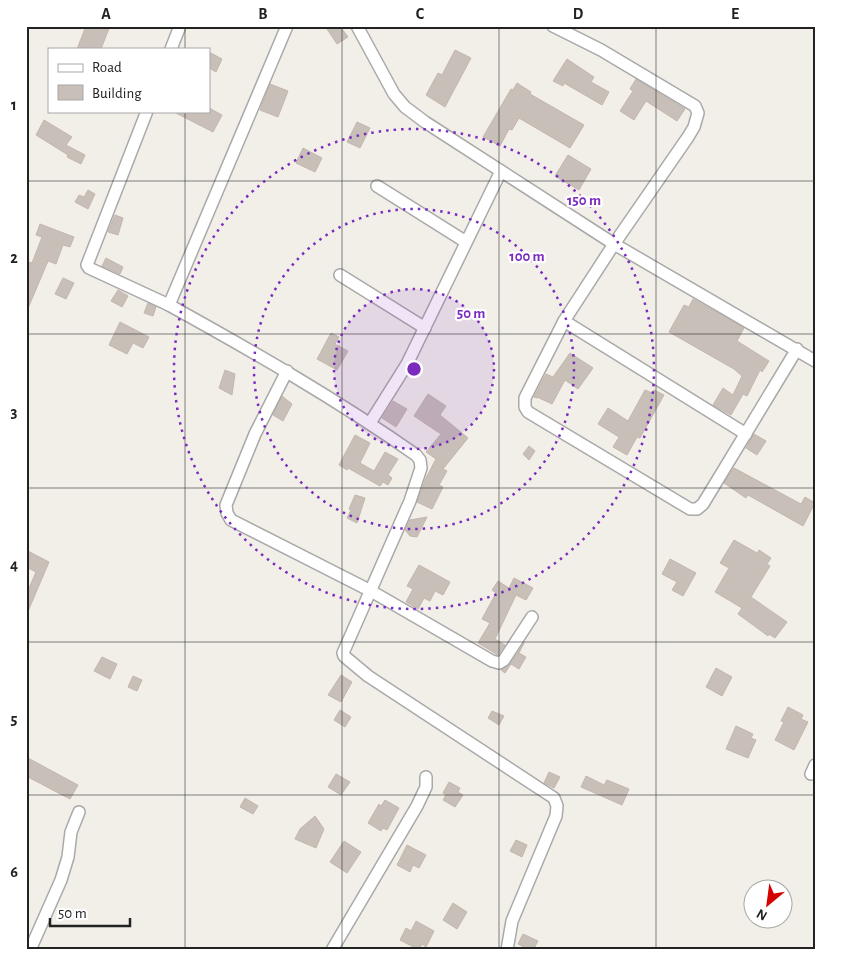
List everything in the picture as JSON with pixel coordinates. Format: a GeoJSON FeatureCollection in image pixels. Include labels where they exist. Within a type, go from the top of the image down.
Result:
{"type":"FeatureCollection","features":[{"type":"Feature","properties":{"kind":"street"},"geometry":{"type":"LineString","coordinates":[[171,48],[180,26]]}},
{"type":"Feature","properties":{"kind":"street"},"geometry":{"type":"LineString","coordinates":[[169,305],[287,26]]}},
{"type":"Feature","properties":{"kind":"street"},"geometry":{"type":"LineString","coordinates":[[357,26],[394,94],[405,107],[425,122],[614,244],[815,361]]}},
{"type":"Feature","properties":{"kind":"street"},"geometry":{"type":"LineString","coordinates":[[553,26],[601,50],[695,106],[698,110],[694,127],[688,137],[614,244],[564,321],[525,398],[525,407],[528,412],[690,509],[697,509],[703,504],[797,349]]}},
{"type":"Feature","properties":{"kind":"street"},"geometry":{"type":"LineString","coordinates":[[147,112],[87,265],[89,268],[169,305],[287,371],[370,423],[416,455],[420,460],[421,468],[410,502],[344,650],[344,656],[368,676],[554,798],[557,806],[556,816],[512,921],[509,945],[506,950]]}},
{"type":"Feature","properties":{"kind":"street"},"geometry":{"type":"LineString","coordinates":[[370,423],[407,364],[501,171]]}},
{"type":"Feature","properties":{"kind":"street"},"geometry":{"type":"LineString","coordinates":[[377,186],[466,242]]}},
{"type":"Feature","properties":{"kind":"street"},"geometry":{"type":"LineString","coordinates":[[340,275],[425,328]]}},
{"type":"Feature","properties":{"kind":"street"},"geometry":{"type":"LineString","coordinates":[[564,321],[746,434]]}},
{"type":"Feature","properties":{"kind":"street"},"geometry":{"type":"LineString","coordinates":[[287,371],[255,434],[226,505],[228,516],[231,520],[371,591],[492,661],[499,663],[504,660],[532,616]]}},
{"type":"Feature","properties":{"kind":"street"},"geometry":{"type":"LineString","coordinates":[[332,950],[417,806],[426,787],[426,777]]}},
{"type":"Feature","properties":{"kind":"street"},"geometry":{"type":"LineString","coordinates":[[30,950],[61,880],[68,858],[71,832],[79,812]]}},
{"type":"Feature","properties":{"kind":"building"},"geometry":{"type":"Polygon","coordinates":[[[86,26],[110,26],[101,48],[77,48],[86,26]]]}},
{"type":"Feature","properties":{"kind":"building"},"geometry":{"type":"Polygon","coordinates":[[[325,26],[340,26],[348,37],[337,44],[325,26]]]}},
{"type":"Feature","properties":{"kind":"building"},"geometry":{"type":"Polygon","coordinates":[[[455,50],[471,58],[445,107],[426,95],[438,73],[442,75],[455,50]]]}},
{"type":"Feature","properties":{"kind":"building"},"geometry":{"type":"Polygon","coordinates":[[[210,53],[222,59],[216,72],[210,69],[210,53]]]}},
{"type":"Feature","properties":{"kind":"building"},"geometry":{"type":"Polygon","coordinates":[[[567,59],[594,77],[591,82],[609,92],[602,105],[564,83],[563,86],[553,81],[567,59]]]}},
{"type":"Feature","properties":{"kind":"building"},"geometry":{"type":"Polygon","coordinates":[[[636,79],[685,109],[677,121],[646,101],[634,120],[620,111],[633,91],[630,89],[636,79]]]}},
{"type":"Feature","properties":{"kind":"building"},"geometry":{"type":"Polygon","coordinates":[[[517,83],[531,92],[530,94],[584,125],[570,148],[519,118],[512,130],[509,129],[500,146],[483,137],[511,89],[513,90],[517,83]]]}},
{"type":"Feature","properties":{"kind":"building"},"geometry":{"type":"Polygon","coordinates":[[[270,84],[288,91],[278,117],[260,110],[270,84]]]}},
{"type":"Feature","properties":{"kind":"building"},"geometry":{"type":"Polygon","coordinates":[[[210,109],[222,115],[213,132],[174,112],[210,112],[210,109]]]}},
{"type":"Feature","properties":{"kind":"building"},"geometry":{"type":"Polygon","coordinates":[[[44,120],[72,137],[66,145],[85,155],[81,164],[67,157],[68,155],[36,135],[44,120]]]}},
{"type":"Feature","properties":{"kind":"building"},"geometry":{"type":"Polygon","coordinates":[[[357,122],[370,128],[360,148],[347,142],[357,122]]]}},
{"type":"Feature","properties":{"kind":"building"},"geometry":{"type":"Polygon","coordinates":[[[303,148],[322,158],[315,172],[296,163],[303,148]]]}},
{"type":"Feature","properties":{"kind":"building"},"geometry":{"type":"Polygon","coordinates":[[[568,155],[591,169],[579,190],[555,176],[568,155]]]}},
{"type":"Feature","properties":{"kind":"building"},"geometry":{"type":"Polygon","coordinates":[[[88,190],[95,194],[88,209],[75,202],[79,195],[84,197],[88,190]]]}},
{"type":"Feature","properties":{"kind":"building"},"geometry":{"type":"Polygon","coordinates":[[[115,215],[123,218],[118,235],[108,232],[115,215]]]}},
{"type":"Feature","properties":{"kind":"building"},"geometry":{"type":"Polygon","coordinates":[[[40,224],[74,237],[70,247],[63,245],[56,264],[48,261],[26,313],[26,272],[30,262],[32,263],[42,237],[36,235],[40,224]]]}},
{"type":"Feature","properties":{"kind":"building"},"geometry":{"type":"Polygon","coordinates":[[[106,258],[123,267],[120,274],[102,266],[106,258]]]}},
{"type":"Feature","properties":{"kind":"building"},"geometry":{"type":"Polygon","coordinates":[[[63,278],[74,283],[66,299],[55,294],[63,278]]]}},
{"type":"Feature","properties":{"kind":"building"},"geometry":{"type":"Polygon","coordinates":[[[118,290],[128,296],[122,307],[111,301],[118,290]]]}},
{"type":"Feature","properties":{"kind":"building"},"geometry":{"type":"Polygon","coordinates":[[[693,299],[744,328],[737,341],[769,361],[762,372],[760,370],[747,396],[743,394],[731,415],[713,405],[723,388],[733,395],[742,376],[734,369],[669,332],[684,305],[689,307],[693,299]]]}},
{"type":"Feature","properties":{"kind":"building"},"geometry":{"type":"Polygon","coordinates":[[[148,303],[156,307],[153,316],[144,313],[148,303]]]}},
{"type":"Feature","properties":{"kind":"building"},"geometry":{"type":"Polygon","coordinates":[[[120,322],[149,337],[143,348],[133,343],[127,354],[109,345],[120,322]]]}},
{"type":"Feature","properties":{"kind":"building"},"geometry":{"type":"Polygon","coordinates":[[[331,333],[339,337],[335,344],[348,351],[337,370],[317,359],[331,333]]]}},
{"type":"Feature","properties":{"kind":"building"},"geometry":{"type":"Polygon","coordinates":[[[570,353],[593,368],[578,389],[565,380],[552,404],[534,397],[546,374],[553,377],[570,353]]]}},
{"type":"Feature","properties":{"kind":"building"},"geometry":{"type":"Polygon","coordinates":[[[225,370],[235,374],[232,395],[219,388],[225,370]]]}},
{"type":"Feature","properties":{"kind":"building"},"geometry":{"type":"Polygon","coordinates":[[[645,390],[652,393],[654,390],[664,395],[640,438],[637,437],[627,455],[613,447],[619,437],[598,424],[608,408],[628,421],[645,390]]]}},
{"type":"Feature","properties":{"kind":"building"},"geometry":{"type":"Polygon","coordinates":[[[428,394],[446,406],[440,415],[468,438],[443,469],[447,471],[439,485],[443,487],[432,509],[417,502],[436,459],[426,452],[441,434],[414,416],[428,394]]]}},
{"type":"Feature","properties":{"kind":"building"},"geometry":{"type":"Polygon","coordinates":[[[282,396],[292,404],[283,421],[273,415],[282,396]]]}},
{"type":"Feature","properties":{"kind":"building"},"geometry":{"type":"Polygon","coordinates":[[[393,401],[407,409],[396,427],[382,418],[393,401]]]}},
{"type":"Feature","properties":{"kind":"building"},"geometry":{"type":"Polygon","coordinates":[[[754,434],[766,441],[757,455],[746,448],[754,434]]]}},
{"type":"Feature","properties":{"kind":"building"},"geometry":{"type":"Polygon","coordinates":[[[355,435],[370,443],[360,463],[374,471],[385,452],[398,459],[388,475],[392,478],[388,485],[383,482],[380,486],[339,465],[355,435]]]}},
{"type":"Feature","properties":{"kind":"building"},"geometry":{"type":"Polygon","coordinates":[[[529,446],[535,451],[529,460],[523,454],[529,446]]]}},
{"type":"Feature","properties":{"kind":"building"},"geometry":{"type":"Polygon","coordinates":[[[734,468],[801,504],[805,497],[815,503],[803,526],[748,495],[746,498],[724,483],[734,468]]]}},
{"type":"Feature","properties":{"kind":"building"},"geometry":{"type":"Polygon","coordinates":[[[355,495],[365,498],[357,523],[347,518],[355,495]]]}},
{"type":"Feature","properties":{"kind":"building"},"geometry":{"type":"Polygon","coordinates":[[[427,517],[417,537],[410,536],[405,530],[410,520],[427,517]]]}},
{"type":"Feature","properties":{"kind":"building"},"geometry":{"type":"Polygon","coordinates":[[[734,540],[757,553],[759,550],[771,558],[767,564],[770,566],[751,597],[787,622],[775,638],[769,634],[768,636],[738,614],[742,608],[715,592],[729,568],[720,563],[734,540]]]}},
{"type":"Feature","properties":{"kind":"building"},"geometry":{"type":"Polygon","coordinates":[[[26,550],[49,562],[26,616],[26,595],[36,572],[26,567],[26,550]]]}},
{"type":"Feature","properties":{"kind":"building"},"geometry":{"type":"Polygon","coordinates":[[[670,559],[696,573],[683,596],[672,590],[677,582],[662,574],[670,559]]]}},
{"type":"Feature","properties":{"kind":"building"},"geometry":{"type":"Polygon","coordinates":[[[419,565],[450,582],[443,595],[435,591],[430,601],[424,598],[418,609],[406,602],[413,589],[407,586],[419,565]]]}},
{"type":"Feature","properties":{"kind":"building"},"geometry":{"type":"Polygon","coordinates":[[[514,578],[533,588],[526,600],[516,595],[495,639],[505,645],[498,655],[478,643],[490,623],[482,619],[496,593],[492,590],[498,581],[509,588],[514,578]]]}},
{"type":"Feature","properties":{"kind":"building"},"geometry":{"type":"Polygon","coordinates":[[[524,643],[519,653],[526,657],[519,669],[511,664],[505,673],[501,670],[510,664],[524,643]]]}},
{"type":"Feature","properties":{"kind":"building"},"geometry":{"type":"Polygon","coordinates":[[[102,657],[117,664],[110,679],[94,671],[102,657]]]}},
{"type":"Feature","properties":{"kind":"building"},"geometry":{"type":"Polygon","coordinates":[[[716,668],[732,677],[722,696],[706,687],[716,668]]]}},
{"type":"Feature","properties":{"kind":"building"},"geometry":{"type":"Polygon","coordinates":[[[341,675],[352,682],[341,702],[328,695],[341,675]]]}},
{"type":"Feature","properties":{"kind":"building"},"geometry":{"type":"Polygon","coordinates":[[[133,676],[142,680],[137,691],[128,687],[133,676]]]}},
{"type":"Feature","properties":{"kind":"building"},"geometry":{"type":"Polygon","coordinates":[[[788,707],[803,715],[801,719],[808,722],[794,750],[775,740],[784,722],[781,721],[788,707]]]}},
{"type":"Feature","properties":{"kind":"building"},"geometry":{"type":"Polygon","coordinates":[[[340,710],[351,717],[345,727],[334,720],[340,710]]]}},
{"type":"Feature","properties":{"kind":"building"},"geometry":{"type":"Polygon","coordinates":[[[492,711],[504,716],[499,725],[488,718],[492,711]]]}},
{"type":"Feature","properties":{"kind":"building"},"geometry":{"type":"Polygon","coordinates":[[[736,726],[753,734],[751,738],[756,740],[748,758],[726,749],[736,726]]]}},
{"type":"Feature","properties":{"kind":"building"},"geometry":{"type":"Polygon","coordinates":[[[26,757],[78,785],[70,799],[26,776],[26,757]]]}},
{"type":"Feature","properties":{"kind":"building"},"geometry":{"type":"Polygon","coordinates":[[[549,772],[560,777],[554,788],[544,783],[549,772]]]}},
{"type":"Feature","properties":{"kind":"building"},"geometry":{"type":"Polygon","coordinates":[[[336,774],[350,782],[341,795],[328,787],[336,774]]]}},
{"type":"Feature","properties":{"kind":"building"},"geometry":{"type":"Polygon","coordinates":[[[586,776],[604,785],[607,780],[629,789],[622,805],[581,787],[586,776]]]}},
{"type":"Feature","properties":{"kind":"building"},"geometry":{"type":"Polygon","coordinates":[[[449,782],[460,788],[458,792],[463,795],[455,807],[443,800],[446,795],[443,793],[449,782]]]}},
{"type":"Feature","properties":{"kind":"building"},"geometry":{"type":"Polygon","coordinates":[[[245,798],[258,806],[253,814],[240,807],[245,798]]]}},
{"type":"Feature","properties":{"kind":"building"},"geometry":{"type":"Polygon","coordinates":[[[385,800],[399,808],[387,830],[383,828],[381,831],[368,823],[379,804],[381,806],[385,800]]]}},
{"type":"Feature","properties":{"kind":"building"},"geometry":{"type":"Polygon","coordinates":[[[315,816],[324,829],[316,848],[295,839],[300,829],[315,816]]]}},
{"type":"Feature","properties":{"kind":"building"},"geometry":{"type":"Polygon","coordinates":[[[516,840],[527,845],[522,857],[510,851],[516,840]]]}},
{"type":"Feature","properties":{"kind":"building"},"geometry":{"type":"Polygon","coordinates":[[[344,841],[361,852],[347,873],[330,862],[344,841]]]}},
{"type":"Feature","properties":{"kind":"building"},"geometry":{"type":"Polygon","coordinates":[[[407,845],[426,855],[419,868],[413,865],[410,872],[397,865],[407,845]]]}},
{"type":"Feature","properties":{"kind":"building"},"geometry":{"type":"Polygon","coordinates":[[[453,903],[467,912],[457,929],[443,920],[453,903]]]}},
{"type":"Feature","properties":{"kind":"building"},"geometry":{"type":"Polygon","coordinates":[[[416,921],[434,931],[426,947],[422,944],[419,950],[400,940],[406,928],[411,931],[416,921]]]}},
{"type":"Feature","properties":{"kind":"building"},"geometry":{"type":"Polygon","coordinates":[[[523,934],[538,941],[533,950],[522,950],[524,947],[518,944],[523,934]]]}}]}
